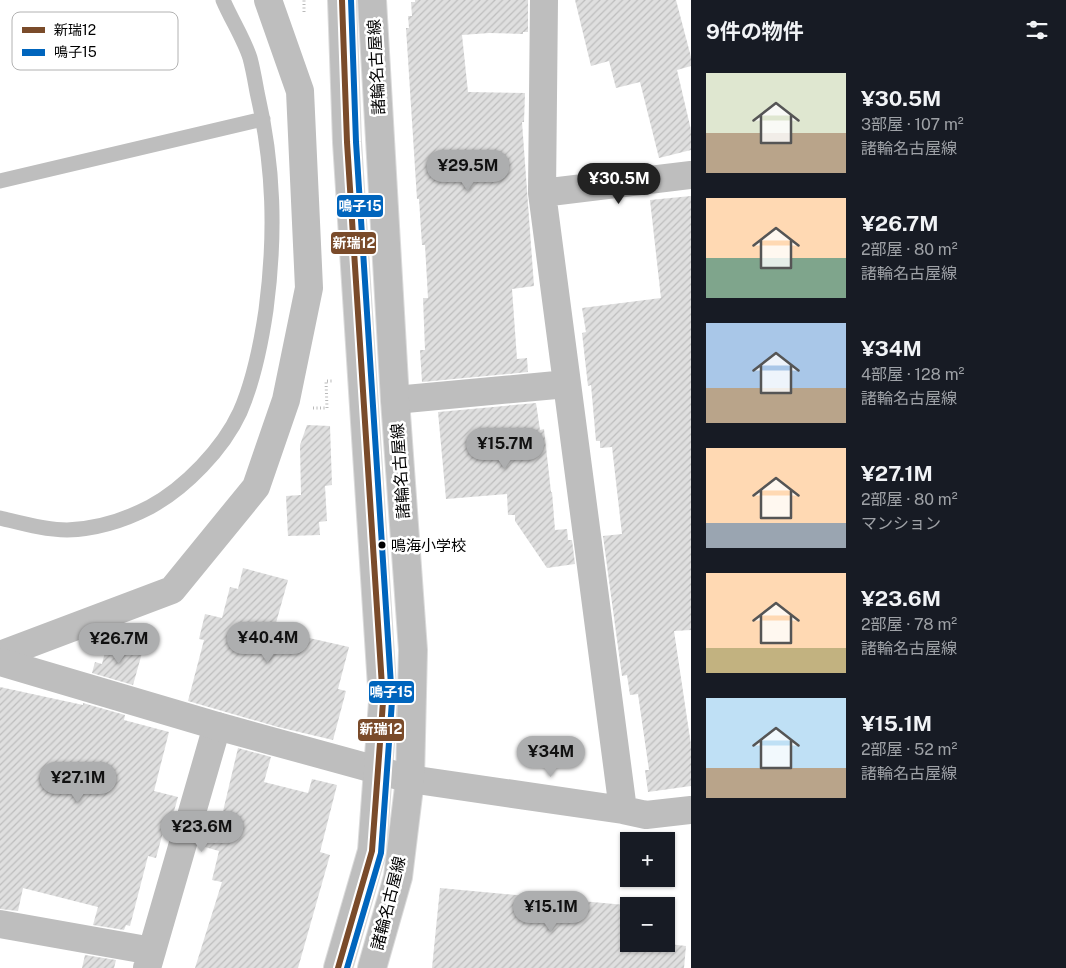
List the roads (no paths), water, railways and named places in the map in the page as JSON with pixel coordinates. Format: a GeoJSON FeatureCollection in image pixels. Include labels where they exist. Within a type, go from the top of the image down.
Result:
{"type":"FeatureCollection","features":[{"type":"Feature","properties":{"kind":"street"},"geometry":{"type":"LineString","coordinates":[[0,655],[172,590],[256,487],[286,400],[309,288],[300,91],[268,0]]}},
{"type":"Feature","properties":{"kind":"street","name":"諸輪名古屋線"},"geometry":{"type":"LineString","coordinates":[[338,968],[372,850],[383,702],[347,142],[342,0]]}},
{"type":"Feature","properties":{"kind":"street","name":"諸輪名古屋線"},"geometry":{"type":"LineString","coordinates":[[372,0],[395,400],[413,650],[410,779],[398,877],[372,968]]}},
{"type":"Feature","properties":{"kind":"street"},"geometry":{"type":"LineString","coordinates":[[544,0],[542,193],[623,810]]}},
{"type":"Feature","properties":{"kind":"street"},"geometry":{"type":"LineString","coordinates":[[542,193],[691,174]]}},
{"type":"Feature","properties":{"kind":"street"},"geometry":{"type":"LineString","coordinates":[[395,400],[567,384]]}},
{"type":"Feature","properties":{"kind":"street"},"geometry":{"type":"LineString","coordinates":[[0,662],[217,726],[410,779],[646,815],[691,810]]}},
{"type":"Feature","properties":{"kind":"street"},"geometry":{"type":"LineString","coordinates":[[0,924],[149,960],[217,726]]}},
{"type":"Feature","properties":{"kind":"lane"},"geometry":{"type":"LineString","coordinates":[[0,518],[27,525],[66,530],[100,526],[135,515],[168,497],[197,472],[221,443],[240,413],[262,342],[270,279],[273,200],[263,119],[249,57],[223,0]]}},
{"type":"Feature","properties":{"kind":"lane"},"geometry":{"type":"LineString","coordinates":[[0,180],[263,119]]}},
{"type":"Feature","properties":{"kind":"place","name":"鳴海小学校"},"geometry":{"type":"Point","coordinates":[382,545]}}]}
